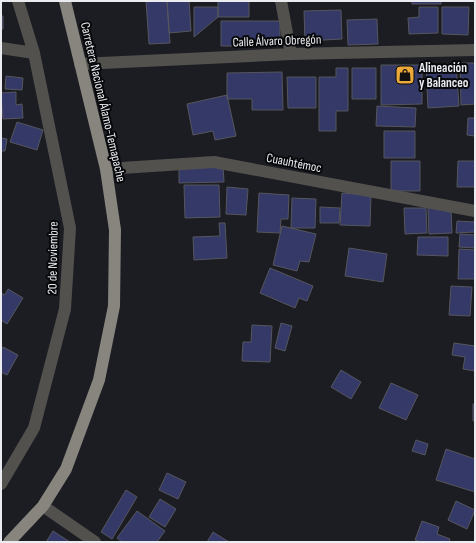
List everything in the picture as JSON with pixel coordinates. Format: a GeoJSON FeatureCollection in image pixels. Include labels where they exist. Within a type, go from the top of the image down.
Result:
{"type":"FeatureCollection","features":[{"type":"Feature","properties":{"kind":"main road","name":"Carretera Nacional Álamo-Temapache"},"geometry":{"type":"LineString","coordinates":[[9,542],[43,506],[66,469],[99,380],[114,306],[114,230],[106,169],[65,1]]}},
{"type":"Feature","properties":{"kind":"street","name":"20 de Noviembre"},"geometry":{"type":"LineString","coordinates":[[1,484],[5,467],[34,428],[65,309],[70,228],[34,53],[18,1]]}},
{"type":"Feature","properties":{"kind":"street"},"geometry":{"type":"LineString","coordinates":[[281,1],[291,54]]}},
{"type":"Feature","properties":{"kind":"street"},"geometry":{"type":"LineString","coordinates":[[1,48],[34,53]]}},
{"type":"Feature","properties":{"kind":"street","name":"Calle Álvaro Obregón"},"geometry":{"type":"LineString","coordinates":[[80,64],[291,54],[475,50]]}},
{"type":"Feature","properties":{"kind":"street","name":"Cuauhtémoc"},"geometry":{"type":"LineString","coordinates":[[106,169],[214,162],[475,211]]}},
{"type":"Feature","properties":{"kind":"street"},"geometry":{"type":"LineString","coordinates":[[43,506],[96,542]]}},
{"type":"Feature","properties":{"kind":"building"},"geometry":{"type":"Polygon","coordinates":[[[146,1],[167,1],[170,43],[149,44],[146,1]]]}},
{"type":"Feature","properties":{"kind":"building"},"geometry":{"type":"Polygon","coordinates":[[[167,1],[189,1],[191,31],[169,33],[167,1]]]}},
{"type":"Feature","properties":{"kind":"building"},"geometry":{"type":"Polygon","coordinates":[[[218,1],[249,1],[249,17],[218,17],[218,1]]]}},
{"type":"Feature","properties":{"kind":"building"},"geometry":{"type":"Polygon","coordinates":[[[412,1],[441,1],[441,4],[412,4],[412,1]]]}},
{"type":"Feature","properties":{"kind":"building"},"geometry":{"type":"Polygon","coordinates":[[[194,7],[218,7],[218,17],[194,37],[194,7]]]}},
{"type":"Feature","properties":{"kind":"building"},"geometry":{"type":"Polygon","coordinates":[[[419,7],[438,7],[438,33],[409,34],[408,18],[419,17],[419,7]]]}},
{"type":"Feature","properties":{"kind":"building"},"geometry":{"type":"Polygon","coordinates":[[[442,7],[469,7],[468,35],[442,34],[442,7]]]}},
{"type":"Feature","properties":{"kind":"building"},"geometry":{"type":"Polygon","coordinates":[[[341,10],[342,39],[305,41],[304,11],[341,10]]]}},
{"type":"Feature","properties":{"kind":"building"},"geometry":{"type":"Polygon","coordinates":[[[1,16],[3,16],[3,29],[1,29],[1,16]]]}},
{"type":"Feature","properties":{"kind":"building"},"geometry":{"type":"Polygon","coordinates":[[[377,19],[378,44],[348,45],[347,20],[377,19]]]}},
{"type":"Feature","properties":{"kind":"building"},"geometry":{"type":"Polygon","coordinates":[[[221,21],[280,21],[280,46],[221,46],[221,21]]]}},
{"type":"Feature","properties":{"kind":"building"},"geometry":{"type":"Polygon","coordinates":[[[460,63],[475,63],[475,104],[461,105],[460,63]]]}},
{"type":"Feature","properties":{"kind":"building"},"geometry":{"type":"Polygon","coordinates":[[[456,64],[459,106],[428,108],[426,65],[456,64]]]}},
{"type":"Feature","properties":{"kind":"building"},"geometry":{"type":"Polygon","coordinates":[[[381,65],[422,65],[422,104],[381,105],[381,65]]]}},
{"type":"Feature","properties":{"kind":"building"},"geometry":{"type":"Polygon","coordinates":[[[336,68],[348,68],[348,111],[336,111],[336,131],[319,131],[319,77],[336,77],[336,68]]]}},
{"type":"Feature","properties":{"kind":"building"},"geometry":{"type":"Polygon","coordinates":[[[352,68],[376,68],[376,99],[352,99],[352,68]]]}},
{"type":"Feature","properties":{"kind":"building"},"geometry":{"type":"Polygon","coordinates":[[[282,72],[283,110],[252,110],[252,99],[227,99],[227,73],[282,72]]]}},
{"type":"Feature","properties":{"kind":"building"},"geometry":{"type":"Polygon","coordinates":[[[6,76],[23,78],[22,90],[5,89],[6,76]]]}},
{"type":"Feature","properties":{"kind":"building"},"geometry":{"type":"Polygon","coordinates":[[[287,77],[316,77],[316,108],[288,108],[287,77]]]}},
{"type":"Feature","properties":{"kind":"building"},"geometry":{"type":"Polygon","coordinates":[[[16,92],[16,105],[22,104],[23,118],[3,119],[1,93],[16,92]]]}},
{"type":"Feature","properties":{"kind":"building"},"geometry":{"type":"Polygon","coordinates":[[[227,95],[236,136],[215,140],[213,131],[193,135],[187,104],[227,95]]]}},
{"type":"Feature","properties":{"kind":"building"},"geometry":{"type":"Polygon","coordinates":[[[377,106],[416,108],[415,127],[376,126],[377,106]]]}},
{"type":"Feature","properties":{"kind":"building"},"geometry":{"type":"Polygon","coordinates":[[[468,118],[475,118],[475,136],[467,135],[468,118]]]}},
{"type":"Feature","properties":{"kind":"building"},"geometry":{"type":"Polygon","coordinates":[[[17,122],[43,130],[37,150],[10,142],[17,122]]]}},
{"type":"Feature","properties":{"kind":"building"},"geometry":{"type":"Polygon","coordinates":[[[384,131],[415,131],[415,158],[384,158],[384,131]]]}},
{"type":"Feature","properties":{"kind":"building"},"geometry":{"type":"Polygon","coordinates":[[[1,138],[7,139],[5,151],[1,151],[1,138]]]}},
{"type":"Feature","properties":{"kind":"building"},"geometry":{"type":"Polygon","coordinates":[[[391,161],[420,161],[420,191],[391,191],[391,161]]]}},
{"type":"Feature","properties":{"kind":"building"},"geometry":{"type":"Polygon","coordinates":[[[458,161],[475,161],[475,187],[457,187],[458,161]]]}},
{"type":"Feature","properties":{"kind":"building"},"geometry":{"type":"Polygon","coordinates":[[[223,165],[224,182],[179,183],[179,166],[223,165]]]}},
{"type":"Feature","properties":{"kind":"building"},"geometry":{"type":"Polygon","coordinates":[[[184,185],[219,185],[220,217],[185,218],[184,185]]]}},
{"type":"Feature","properties":{"kind":"building"},"geometry":{"type":"Polygon","coordinates":[[[227,187],[248,189],[246,215],[226,214],[227,187]]]}},
{"type":"Feature","properties":{"kind":"building"},"geometry":{"type":"Polygon","coordinates":[[[259,193],[289,195],[288,219],[281,219],[280,233],[257,232],[259,193]]]}},
{"type":"Feature","properties":{"kind":"building"},"geometry":{"type":"Polygon","coordinates":[[[342,193],[371,195],[370,226],[340,225],[342,193]]]}},
{"type":"Feature","properties":{"kind":"building"},"geometry":{"type":"Polygon","coordinates":[[[292,198],[316,199],[315,228],[291,228],[292,198]]]}},
{"type":"Feature","properties":{"kind":"building"},"geometry":{"type":"Polygon","coordinates":[[[320,207],[340,208],[339,223],[320,223],[320,207]]]}},
{"type":"Feature","properties":{"kind":"building"},"geometry":{"type":"Polygon","coordinates":[[[404,208],[426,208],[427,233],[405,234],[404,208]]]}},
{"type":"Feature","properties":{"kind":"building"},"geometry":{"type":"Polygon","coordinates":[[[428,208],[451,208],[452,233],[429,234],[428,208]]]}},
{"type":"Feature","properties":{"kind":"building"},"geometry":{"type":"Polygon","coordinates":[[[457,221],[475,222],[475,232],[456,233],[457,221]]]}},
{"type":"Feature","properties":{"kind":"building"},"geometry":{"type":"Polygon","coordinates":[[[219,223],[225,223],[227,258],[194,260],[193,237],[220,236],[219,223]]]}},
{"type":"Feature","properties":{"kind":"building"},"geometry":{"type":"Polygon","coordinates":[[[282,226],[316,234],[309,262],[300,261],[297,271],[273,265],[282,226]]]}},
{"type":"Feature","properties":{"kind":"building"},"geometry":{"type":"Polygon","coordinates":[[[460,234],[475,235],[475,248],[459,247],[460,234]]]}},
{"type":"Feature","properties":{"kind":"building"},"geometry":{"type":"Polygon","coordinates":[[[418,237],[448,237],[448,256],[417,255],[418,237]]]}},
{"type":"Feature","properties":{"kind":"building"},"geometry":{"type":"Polygon","coordinates":[[[349,248],[387,254],[383,282],[345,276],[349,248]]]}},
{"type":"Feature","properties":{"kind":"building"},"geometry":{"type":"Polygon","coordinates":[[[459,249],[475,250],[475,279],[458,279],[459,249]]]}},
{"type":"Feature","properties":{"kind":"building"},"geometry":{"type":"Polygon","coordinates":[[[270,268],[313,286],[307,301],[299,298],[295,308],[260,293],[270,268]]]}},
{"type":"Feature","properties":{"kind":"building"},"geometry":{"type":"Polygon","coordinates":[[[451,286],[472,287],[470,316],[449,315],[451,286]]]}},
{"type":"Feature","properties":{"kind":"building"},"geometry":{"type":"Polygon","coordinates":[[[8,289],[23,298],[7,324],[1,320],[1,293],[5,295],[8,289]]]}},
{"type":"Feature","properties":{"kind":"building"},"geometry":{"type":"Polygon","coordinates":[[[281,323],[292,326],[285,351],[275,348],[281,323]]]}},
{"type":"Feature","properties":{"kind":"building"},"geometry":{"type":"Polygon","coordinates":[[[252,325],[272,326],[270,362],[242,361],[243,342],[251,342],[252,325]]]}},
{"type":"Feature","properties":{"kind":"building"},"geometry":{"type":"Polygon","coordinates":[[[454,343],[475,346],[475,371],[463,369],[465,357],[452,355],[454,343]]]}},
{"type":"Feature","properties":{"kind":"building"},"geometry":{"type":"Polygon","coordinates":[[[3,347],[18,355],[7,375],[1,372],[1,351],[3,347]]]}},
{"type":"Feature","properties":{"kind":"building"},"geometry":{"type":"Polygon","coordinates":[[[341,370],[361,382],[351,399],[331,387],[341,370]]]}},
{"type":"Feature","properties":{"kind":"building"},"geometry":{"type":"Polygon","coordinates":[[[391,383],[418,395],[406,420],[379,408],[391,383]]]}},
{"type":"Feature","properties":{"kind":"building"},"geometry":{"type":"Polygon","coordinates":[[[473,404],[475,404],[475,421],[473,421],[473,404]]]}},
{"type":"Feature","properties":{"kind":"building"},"geometry":{"type":"Polygon","coordinates":[[[416,440],[428,444],[425,455],[412,451],[416,440]]]}},
{"type":"Feature","properties":{"kind":"building"},"geometry":{"type":"Polygon","coordinates":[[[446,449],[475,459],[475,492],[436,480],[446,449]]]}},
{"type":"Feature","properties":{"kind":"building"},"geometry":{"type":"Polygon","coordinates":[[[167,473],[186,482],[178,499],[159,490],[167,473]]]}},
{"type":"Feature","properties":{"kind":"building"},"geometry":{"type":"Polygon","coordinates":[[[126,490],[137,497],[112,539],[101,532],[126,490]]]}},
{"type":"Feature","properties":{"kind":"building"},"geometry":{"type":"Polygon","coordinates":[[[160,499],[176,509],[165,527],[149,517],[160,499]]]}},
{"type":"Feature","properties":{"kind":"building"},"geometry":{"type":"Polygon","coordinates":[[[456,501],[475,510],[467,529],[448,520],[456,501]]]}},
{"type":"Feature","properties":{"kind":"building"},"geometry":{"type":"Polygon","coordinates":[[[137,511],[165,531],[157,542],[122,542],[117,538],[137,511]]]}},
{"type":"Feature","properties":{"kind":"building"},"geometry":{"type":"Polygon","coordinates":[[[422,521],[439,527],[437,534],[450,539],[449,542],[421,542],[415,540],[422,521]]]}},
{"type":"Feature","properties":{"kind":"building"},"geometry":{"type":"Polygon","coordinates":[[[53,531],[70,542],[46,542],[53,531]]]}},
{"type":"Feature","properties":{"kind":"building"},"geometry":{"type":"Polygon","coordinates":[[[213,532],[229,542],[207,542],[213,532]]]}},
{"type":"Feature","properties":{"kind":"place","name":"Alineación y Balanceo"},"geometry":{"type":"Point","coordinates":[405,75]}}]}
